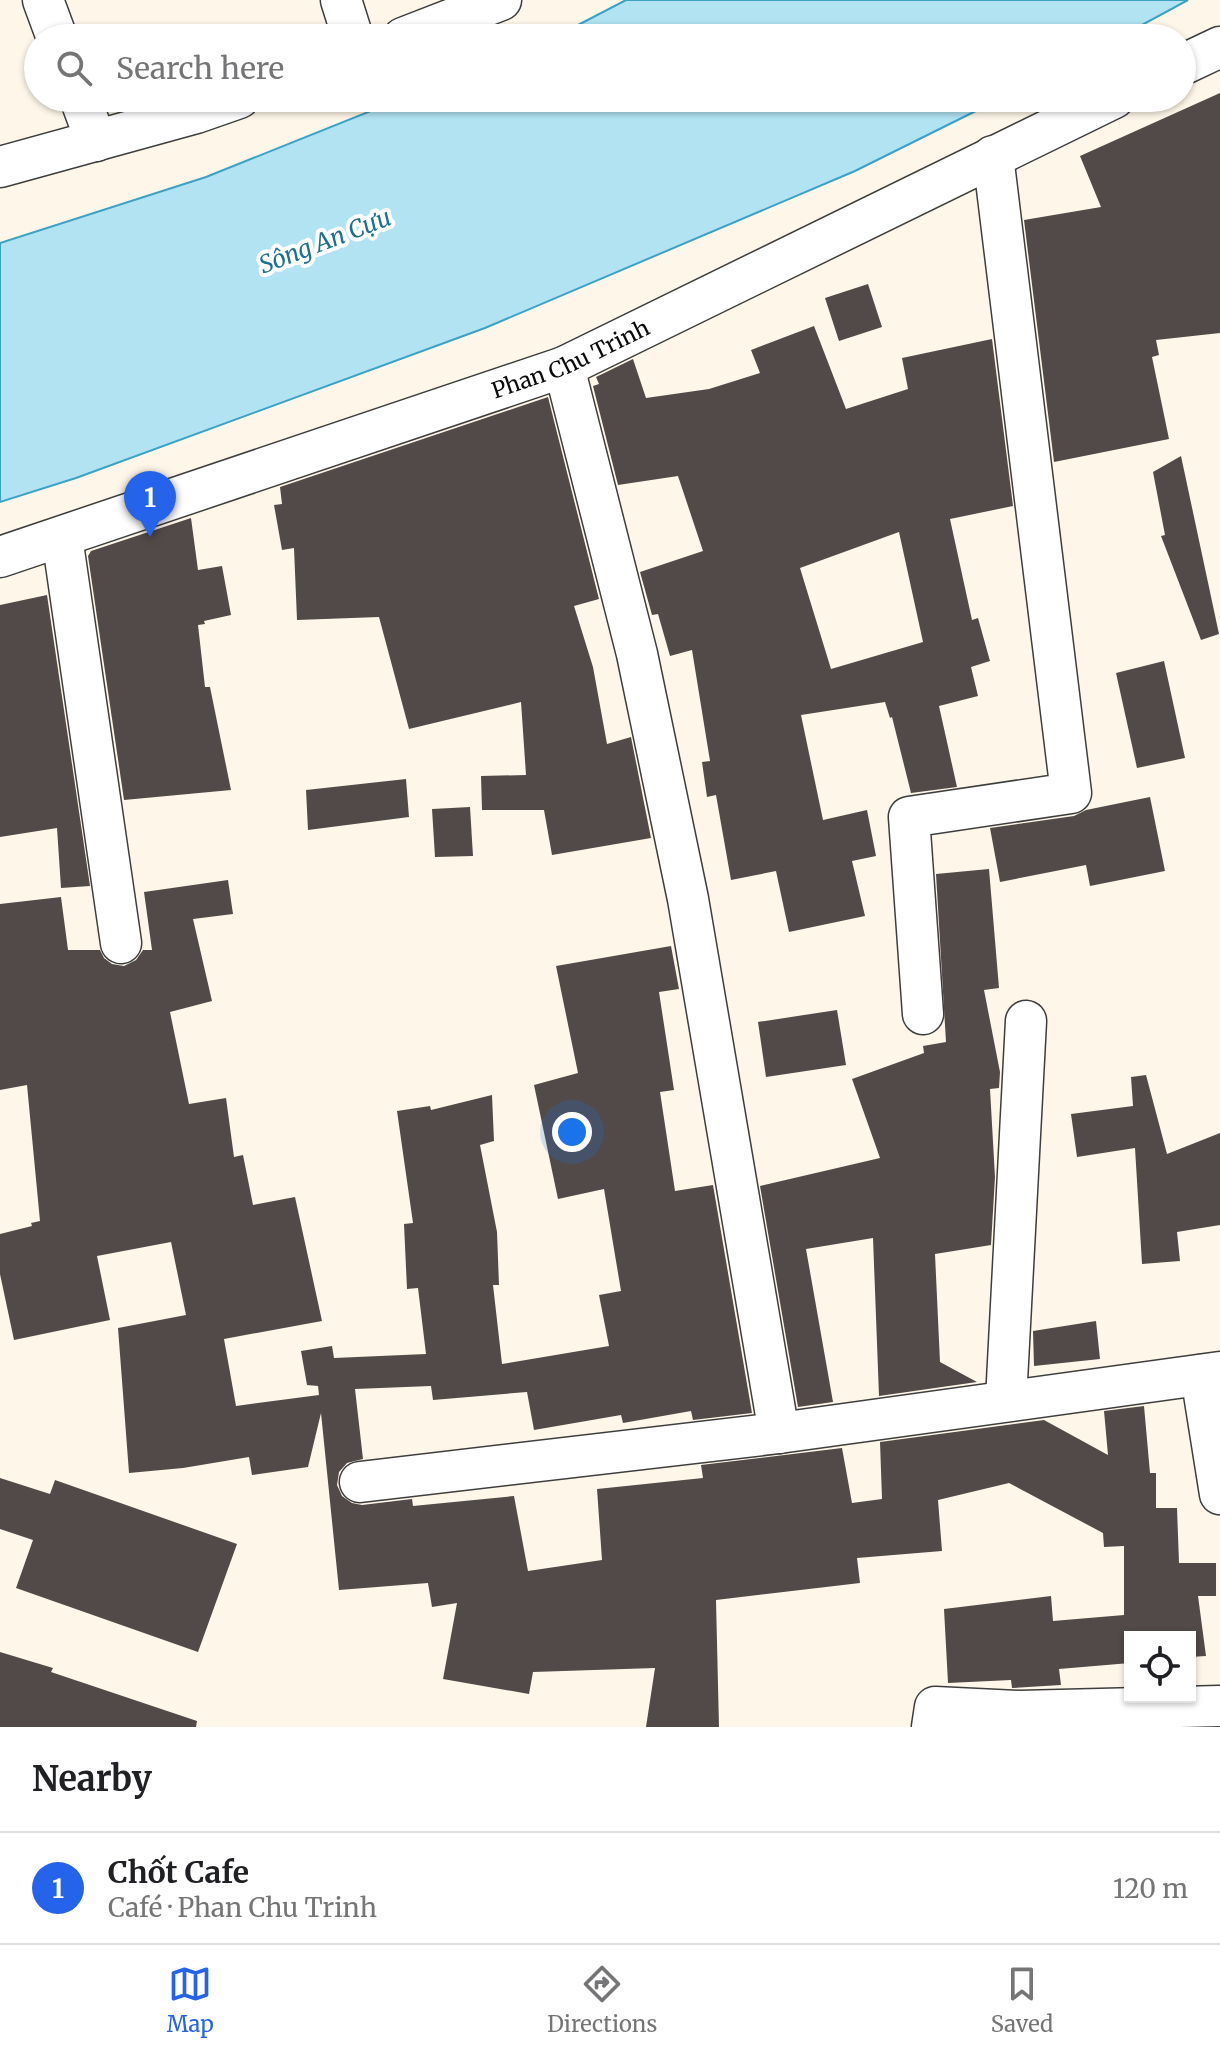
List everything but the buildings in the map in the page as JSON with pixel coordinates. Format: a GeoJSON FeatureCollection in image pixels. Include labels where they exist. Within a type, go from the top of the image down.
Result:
{"type":"FeatureCollection","features":[{"type":"Feature","properties":{"kind":"street"},"geometry":{"type":"LineString","coordinates":[[43,0],[52,24]]}},
{"type":"Feature","properties":{"kind":"street"},"geometry":{"type":"LineString","coordinates":[[341,0],[349,24]]}},
{"type":"Feature","properties":{"kind":"street"},"geometry":{"type":"LineString","coordinates":[[439,24],[501,0]]}},
{"type":"Feature","properties":{"kind":"street"},"geometry":{"type":"LineString","coordinates":[[1196,58],[1220,47]]}},
{"type":"Feature","properties":{"kind":"street"},"geometry":{"type":"LineString","coordinates":[[85,112],[96,141]]}},
{"type":"Feature","properties":{"kind":"street"},"geometry":{"type":"LineString","coordinates":[[0,167],[199,112]]}},
{"type":"Feature","properties":{"kind":"street","name":"Phan Chu Trinh"},"geometry":{"type":"LineString","coordinates":[[0,557],[564,367],[1085,112]]}},
{"type":"Feature","properties":{"kind":"street"},"geometry":{"type":"LineString","coordinates":[[923,1014],[909,817],[1071,793],[993,156]]}},
{"type":"Feature","properties":{"kind":"street"},"geometry":{"type":"LineString","coordinates":[[564,367],[637,654],[688,899],[779,1433]]}},
{"type":"Feature","properties":{"kind":"street"},"geometry":{"type":"LineString","coordinates":[[62,537],[121,943]]}},
{"type":"Feature","properties":{"kind":"street"},"geometry":{"type":"LineString","coordinates":[[1006,1400],[1026,1021]]}},
{"type":"Feature","properties":{"kind":"street"},"geometry":{"type":"LineString","coordinates":[[360,1482],[779,1433],[1211,1373],[1220,1494]]}},
{"type":"Feature","properties":{"kind":"street"},"geometry":{"type":"LineString","coordinates":[[932,1727],[935,1707],[1020,1711],[1220,1706]]}},
{"type":"Feature","properties":{"kind":"water"},"geometry":{"type":"Polygon","coordinates":[[[626,0],[1188,0],[1144,24],[580,24],[626,0]]]}},
{"type":"Feature","properties":{"kind":"water","name":"Sông An Cựu"},"geometry":{"type":"Polygon","coordinates":[[[368,112],[974,112],[855,171],[485,328],[76,478],[0,502],[0,243],[206,177],[368,112]]]}},
{"type":"Feature","properties":{"kind":"place","name":"Chốt Cafe"},"geometry":{"type":"Point","coordinates":[150,537]}}]}
